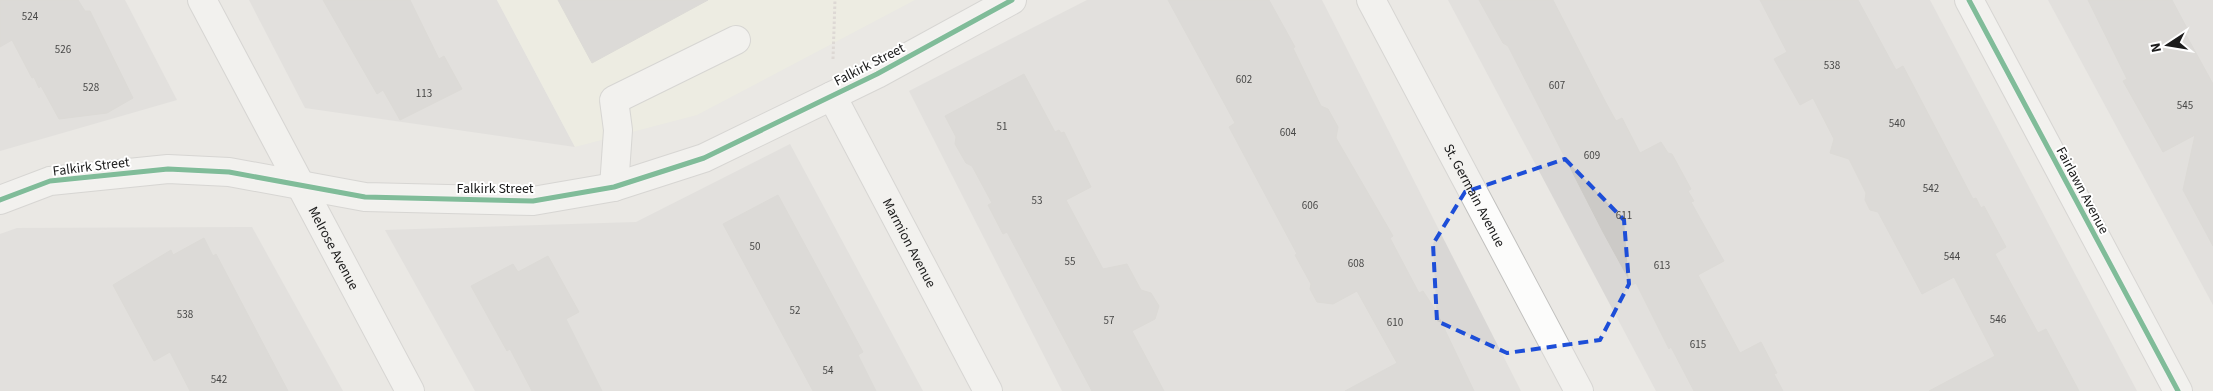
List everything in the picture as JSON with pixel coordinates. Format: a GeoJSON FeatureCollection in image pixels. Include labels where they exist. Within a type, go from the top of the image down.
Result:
{"type":"FeatureCollection","features":[{"type":"Feature","properties":{"kind":"street","name":"Melrose Avenue"},"geometry":{"type":"LineString","coordinates":[[202,0],[410,391]]}},
{"type":"Feature","properties":{"kind":"street","name":"Falkirk Street"},"geometry":{"type":"LineString","coordinates":[[0,200],[50,182],[168,169],[229,172],[365,197],[533,201],[614,187],[704,158],[838,93],[1012,0]]}},
{"type":"Feature","properties":{"kind":"street","name":"St. Germain Avenue"},"geometry":{"type":"LineString","coordinates":[[1371,0],[1579,391]]}},
{"type":"Feature","properties":{"kind":"street","name":"Fairlawn Avenue"},"geometry":{"type":"LineString","coordinates":[[1969,0],[2178,391]]}},
{"type":"Feature","properties":{"kind":"street"},"geometry":{"type":"LineString","coordinates":[[614,187],[618,130],[614,100],[736,40]]}},
{"type":"Feature","properties":{"kind":"street","name":"Marmion Avenue"},"geometry":{"type":"LineString","coordinates":[[838,93],[988,391]]}},
{"type":"Feature","properties":{"kind":"path"},"geometry":{"type":"LineString","coordinates":[[835,0],[832,55],[838,93]]}},
{"type":"Feature","properties":{"kind":"highlighted area"},"geometry":{"type":"Polygon","coordinates":[[[1565,159],[1624,220],[1629,284],[1600,340],[1507,353],[1437,321],[1433,244],[1465,192],[1565,159]]]}},
{"type":"Feature","properties":{"kind":"shaded area"},"geometry":{"type":"Polygon","coordinates":[[[0,0],[125,0],[177,100],[0,151],[0,0]]]}},
{"type":"Feature","properties":{"kind":"shaded area"},"geometry":{"type":"Polygon","coordinates":[[[249,0],[497,0],[575,147],[305,108],[249,0]]]}},
{"type":"Feature","properties":{"kind":"shaded area"},"geometry":{"type":"Polygon","coordinates":[[[497,0],[915,0],[697,115],[575,147],[497,0]]]}},
{"type":"Feature","properties":{"kind":"shaded area"},"geometry":{"type":"Polygon","coordinates":[[[1087,0],[1322,0],[1521,391],[1062,391],[909,91],[1087,0]]]}},
{"type":"Feature","properties":{"kind":"shaded area"},"geometry":{"type":"Polygon","coordinates":[[[1448,0],[1930,0],[2137,391],[1656,391],[1448,0]]]}},
{"type":"Feature","properties":{"kind":"shaded area"},"geometry":{"type":"Polygon","coordinates":[[[2048,0],[2213,0],[2213,305],[2048,0]]]}},
{"type":"Feature","properties":{"kind":"shaded area"},"geometry":{"type":"Polygon","coordinates":[[[790,144],[923,391],[475,391],[385,230],[636,222],[790,144]]]}},
{"type":"Feature","properties":{"kind":"shaded area"},"geometry":{"type":"Polygon","coordinates":[[[252,227],[343,391],[0,391],[0,234],[17,228],[252,227]]]}},
{"type":"Feature","properties":{"kind":"building"},"geometry":{"type":"Polygon","coordinates":[[[0,0],[78,0],[85,11],[90,11],[133,98],[107,113],[59,119],[41,86],[39,88],[34,77],[32,78],[12,40],[0,47],[0,0]]]}},
{"type":"Feature","properties":{"kind":"building"},"geometry":{"type":"Polygon","coordinates":[[[323,0],[410,0],[439,59],[444,56],[462,89],[400,120],[383,90],[377,94],[323,0]]]}},
{"type":"Feature","properties":{"kind":"building"},"geometry":{"type":"Polygon","coordinates":[[[558,0],[708,0],[592,63],[558,0]]]}},
{"type":"Feature","properties":{"kind":"building"},"geometry":{"type":"Polygon","coordinates":[[[1168,0],[1269,0],[1295,47],[1293,48],[1321,106],[1328,109],[1338,127],[1336,138],[1393,236],[1390,238],[1419,293],[1423,291],[1436,311],[1474,391],[1345,391],[1397,363],[1357,291],[1333,304],[1317,302],[1310,289],[1311,284],[1295,255],[1297,254],[1229,127],[1235,123],[1168,0]]]}},
{"type":"Feature","properties":{"kind":"building"},"geometry":{"type":"Polygon","coordinates":[[[1479,0],[1553,0],[1616,121],[1622,118],[1640,153],[1661,142],[1668,153],[1672,154],[1691,189],[1688,191],[1694,201],[1691,202],[1724,261],[1698,275],[1740,353],[1761,342],[1777,373],[1774,374],[1783,391],[1694,391],[1671,347],[1669,349],[1636,283],[1632,285],[1508,46],[1503,43],[1479,0]]]}},
{"type":"Feature","properties":{"kind":"building"},"geometry":{"type":"Polygon","coordinates":[[[1760,0],[1858,0],[1896,70],[1903,66],[1973,199],[1976,198],[1981,208],[1984,206],[2006,247],[1995,254],[2038,333],[2046,329],[2079,391],[1929,391],[1995,356],[1954,277],[1922,294],[1878,212],[1870,210],[1865,200],[1866,193],[1849,159],[1830,153],[1834,139],[1813,98],[1800,105],[1774,59],[1787,52],[1760,0]]]}},
{"type":"Feature","properties":{"kind":"building"},"geometry":{"type":"Polygon","coordinates":[[[2088,0],[2172,0],[2189,32],[2185,33],[2213,84],[2213,246],[2183,190],[2195,135],[2163,152],[2123,81],[2127,79],[2088,0]]]}},
{"type":"Feature","properties":{"kind":"building"},"geometry":{"type":"Polygon","coordinates":[[[1024,74],[1055,132],[1059,130],[1061,133],[1064,132],[1091,187],[1066,200],[1103,269],[1127,264],[1141,290],[1151,293],[1159,306],[1155,319],[1132,331],[1164,391],[1092,391],[1007,232],[1003,234],[988,205],[992,203],[972,166],[966,163],[955,144],[956,137],[945,116],[1024,74]]]}},
{"type":"Feature","properties":{"kind":"building"},"geometry":{"type":"Polygon","coordinates":[[[778,195],[863,352],[858,355],[876,391],[813,391],[723,224],[778,195]]]}},
{"type":"Feature","properties":{"kind":"building"},"geometry":{"type":"Polygon","coordinates":[[[204,238],[213,256],[216,254],[288,391],[190,391],[170,352],[154,361],[113,285],[171,250],[173,255],[204,238]]]}},
{"type":"Feature","properties":{"kind":"building"},"geometry":{"type":"Polygon","coordinates":[[[548,256],[579,312],[566,319],[602,391],[532,391],[510,349],[507,351],[471,286],[513,264],[518,272],[548,256]]]}},
{"type":"Feature","properties":{"kind":"cycle path"},"geometry":{"type":"LineString","coordinates":[[0,200],[50,181],[168,169],[229,172],[365,197],[533,201],[614,187],[704,158],[877,74],[1012,0]]}},
{"type":"Feature","properties":{"kind":"cycle path"},"geometry":{"type":"LineString","coordinates":[[1969,0],[2178,391]]}}]}
